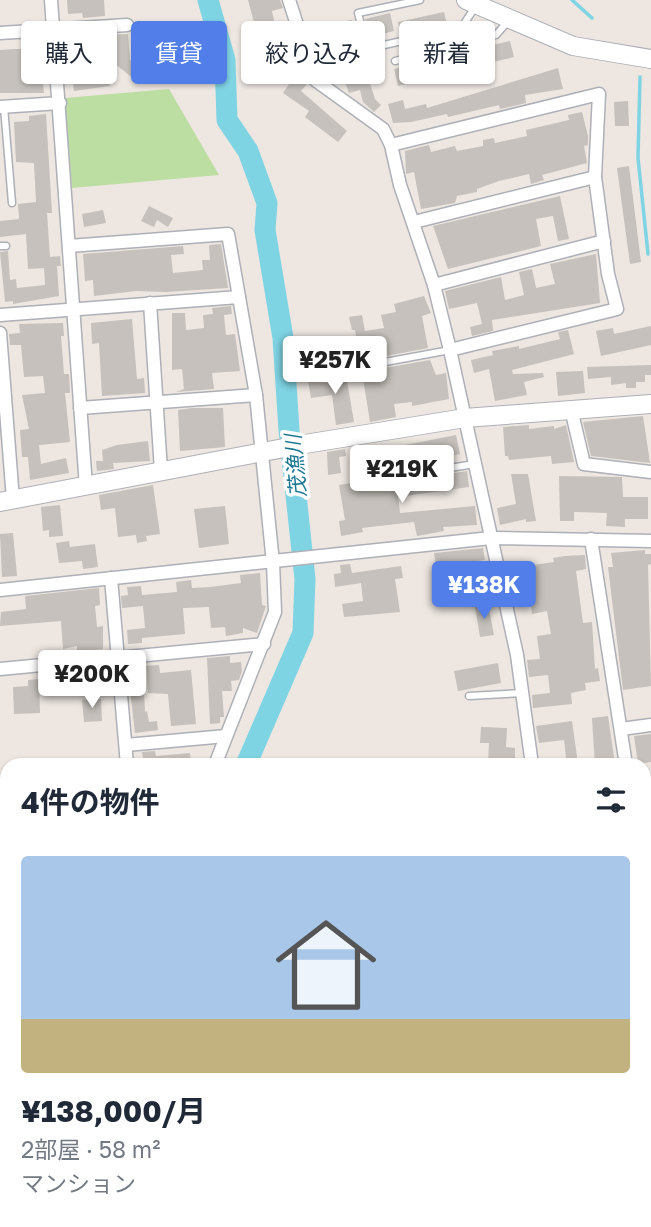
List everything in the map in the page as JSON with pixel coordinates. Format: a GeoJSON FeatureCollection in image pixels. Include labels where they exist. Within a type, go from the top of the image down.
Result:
{"type":"FeatureCollection","features":[{"type":"Feature","properties":{"kind":"street"},"geometry":{"type":"LineString","coordinates":[[51,0],[52,21]]}},
{"type":"Feature","properties":{"kind":"street"},"geometry":{"type":"LineString","coordinates":[[289,0],[315,80],[383,129],[391,145],[400,185],[434,285],[450,351],[525,693],[531,758]]}},
{"type":"Feature","properties":{"kind":"street"},"geometry":{"type":"LineString","coordinates":[[471,2],[573,46],[651,59]]}},
{"type":"Feature","properties":{"kind":"street"},"geometry":{"type":"LineString","coordinates":[[117,26],[127,25]]}},
{"type":"Feature","properties":{"kind":"street"},"geometry":{"type":"LineString","coordinates":[[0,33],[21,31]]}},
{"type":"Feature","properties":{"kind":"street"},"geometry":{"type":"LineString","coordinates":[[58,84],[86,487]]}},
{"type":"Feature","properties":{"kind":"street"},"geometry":{"type":"LineString","coordinates":[[391,145],[600,94],[595,177],[617,309],[450,351]]}},
{"type":"Feature","properties":{"kind":"street"},"geometry":{"type":"LineString","coordinates":[[2,107],[60,103]]}},
{"type":"Feature","properties":{"kind":"street"},"geometry":{"type":"LineString","coordinates":[[414,222],[595,177]]}},
{"type":"Feature","properties":{"kind":"street"},"geometry":{"type":"LineString","coordinates":[[69,246],[228,234],[256,395],[270,452],[279,563],[275,612],[218,758]]}},
{"type":"Feature","properties":{"kind":"street"},"geometry":{"type":"LineString","coordinates":[[434,285],[604,241]]}},
{"type":"Feature","properties":{"kind":"street"},"geometry":{"type":"LineString","coordinates":[[0,315],[239,297]]}},
{"type":"Feature","properties":{"kind":"street"},"geometry":{"type":"LineString","coordinates":[[150,303],[161,471]]}},
{"type":"Feature","properties":{"kind":"street"},"geometry":{"type":"LineString","coordinates":[[0,333],[6,501],[305,444],[465,418],[651,404]]}},
{"type":"Feature","properties":{"kind":"street"},"geometry":{"type":"LineString","coordinates":[[80,408],[256,395]]}},
{"type":"Feature","properties":{"kind":"street"},"geometry":{"type":"LineString","coordinates":[[571,409],[584,464],[651,472]]}},
{"type":"Feature","properties":{"kind":"street"},"geometry":{"type":"LineString","coordinates":[[0,590],[279,563],[491,538],[651,541]]}},
{"type":"Feature","properties":{"kind":"street"},"geometry":{"type":"LineString","coordinates":[[591,539],[625,758]]}},
{"type":"Feature","properties":{"kind":"street"},"geometry":{"type":"LineString","coordinates":[[111,578],[127,758]]}},
{"type":"Feature","properties":{"kind":"street"},"geometry":{"type":"LineString","coordinates":[[0,669],[264,644]]}},
{"type":"Feature","properties":{"kind":"street"},"geometry":{"type":"LineString","coordinates":[[621,729],[651,726]]}},
{"type":"Feature","properties":{"kind":"street"},"geometry":{"type":"LineString","coordinates":[[126,745],[226,736]]}},
{"type":"Feature","properties":{"kind":"lane"},"geometry":{"type":"LineString","coordinates":[[420,0],[358,13],[367,50],[462,27],[471,2]]}},
{"type":"Feature","properties":{"kind":"lane"},"geometry":{"type":"LineString","coordinates":[[395,61],[496,35],[509,20]]}},
{"type":"Feature","properties":{"kind":"lane"},"geometry":{"type":"LineString","coordinates":[[2,107],[12,203]]}},
{"type":"Feature","properties":{"kind":"lane"},"geometry":{"type":"LineString","coordinates":[[326,373],[450,351]]}},
{"type":"Feature","properties":{"kind":"lane"},"geometry":{"type":"LineString","coordinates":[[386,478],[475,464]]}},
{"type":"Feature","properties":{"kind":"lane"},"geometry":{"type":"LineString","coordinates":[[469,696],[525,693]]}},
{"type":"Feature","properties":{"kind":"green space"},"geometry":{"type":"Polygon","coordinates":[[[169,89],[219,175],[72,188],[65,98],[169,89]]]}},
{"type":"Feature","properties":{"kind":"building"},"geometry":{"type":"Polygon","coordinates":[[[67,0],[104,0],[105,16],[83,18],[82,13],[68,14],[67,0]]]}},
{"type":"Feature","properties":{"kind":"building"},"geometry":{"type":"Polygon","coordinates":[[[248,0],[280,0],[283,8],[272,11],[274,21],[254,21],[248,0]]]}},
{"type":"Feature","properties":{"kind":"building"},"geometry":{"type":"Polygon","coordinates":[[[444,12],[446,21],[403,21],[444,12]]]}},
{"type":"Feature","properties":{"kind":"building"},"geometry":{"type":"Polygon","coordinates":[[[390,13],[394,31],[385,33],[385,21],[365,19],[390,13]]]}},
{"type":"Feature","properties":{"kind":"building"},"geometry":{"type":"Polygon","coordinates":[[[117,34],[128,34],[131,77],[117,65],[117,34]]]}},
{"type":"Feature","properties":{"kind":"building"},"geometry":{"type":"Polygon","coordinates":[[[510,41],[514,57],[495,62],[495,45],[510,41]]]}},
{"type":"Feature","properties":{"kind":"building"},"geometry":{"type":"Polygon","coordinates":[[[21,49],[21,84],[43,84],[44,93],[0,93],[0,50],[21,49]]]}},
{"type":"Feature","properties":{"kind":"building"},"geometry":{"type":"Polygon","coordinates":[[[399,68],[399,84],[407,84],[398,86],[394,69],[399,68]]]}},
{"type":"Feature","properties":{"kind":"building"},"geometry":{"type":"Polygon","coordinates":[[[558,68],[563,89],[525,95],[526,103],[500,109],[499,105],[448,117],[447,114],[393,123],[388,104],[403,100],[405,109],[426,104],[427,108],[558,68]]]}},
{"type":"Feature","properties":{"kind":"building"},"geometry":{"type":"Polygon","coordinates":[[[73,84],[110,84],[110,86],[74,91],[73,84]]]}},
{"type":"Feature","properties":{"kind":"building"},"geometry":{"type":"Polygon","coordinates":[[[289,84],[307,84],[301,91],[347,131],[338,142],[305,117],[309,111],[283,93],[289,84]]]}},
{"type":"Feature","properties":{"kind":"building"},"geometry":{"type":"Polygon","coordinates":[[[346,84],[370,84],[375,99],[381,105],[374,112],[363,102],[360,90],[349,93],[346,84]]]}},
{"type":"Feature","properties":{"kind":"building"},"geometry":{"type":"Polygon","coordinates":[[[628,101],[629,126],[615,126],[614,102],[628,101]]]}},
{"type":"Feature","properties":{"kind":"building"},"geometry":{"type":"Polygon","coordinates":[[[582,112],[588,136],[588,145],[584,146],[587,163],[542,175],[544,180],[531,184],[529,174],[499,181],[477,189],[477,192],[457,196],[455,203],[421,209],[414,172],[406,174],[405,151],[429,145],[431,152],[455,146],[457,151],[483,146],[483,140],[494,138],[495,143],[527,136],[526,130],[569,120],[568,115],[582,112]]]}},
{"type":"Feature","properties":{"kind":"building"},"geometry":{"type":"Polygon","coordinates":[[[46,114],[52,213],[47,213],[50,257],[60,256],[61,266],[57,266],[59,296],[13,304],[13,301],[5,302],[0,252],[8,251],[10,280],[16,279],[17,288],[45,285],[44,268],[28,269],[26,234],[0,237],[0,221],[19,219],[18,204],[36,202],[34,163],[16,162],[14,122],[29,121],[29,116],[46,114]]]}},
{"type":"Feature","properties":{"kind":"building"},"geometry":{"type":"Polygon","coordinates":[[[629,166],[641,262],[630,264],[617,168],[629,166]]]}},
{"type":"Feature","properties":{"kind":"building"},"geometry":{"type":"Polygon","coordinates":[[[560,196],[569,239],[558,241],[553,216],[536,219],[541,246],[448,269],[433,226],[560,196]]]}},
{"type":"Feature","properties":{"kind":"building"},"geometry":{"type":"Polygon","coordinates":[[[149,206],[173,218],[168,227],[157,220],[154,227],[141,221],[149,206]]]}},
{"type":"Feature","properties":{"kind":"building"},"geometry":{"type":"Polygon","coordinates":[[[103,210],[106,223],[84,227],[82,214],[103,210]]]}},
{"type":"Feature","properties":{"kind":"building"},"geometry":{"type":"Polygon","coordinates":[[[221,244],[228,288],[136,291],[94,296],[93,280],[85,281],[83,254],[183,246],[184,254],[171,255],[173,273],[203,270],[202,260],[210,260],[209,245],[221,244]]]}},
{"type":"Feature","properties":{"kind":"building"},"geometry":{"type":"Polygon","coordinates":[[[596,254],[600,303],[492,320],[493,331],[472,336],[470,327],[482,324],[477,303],[449,309],[445,291],[501,277],[505,300],[524,295],[519,272],[532,269],[536,288],[555,284],[550,264],[596,254]]]}},
{"type":"Feature","properties":{"kind":"building"},"geometry":{"type":"Polygon","coordinates":[[[424,296],[431,313],[422,316],[428,348],[360,361],[355,330],[352,330],[349,317],[362,315],[365,331],[384,328],[381,315],[396,312],[394,304],[424,296]]]}},
{"type":"Feature","properties":{"kind":"building"},"geometry":{"type":"Polygon","coordinates":[[[231,306],[232,314],[224,315],[226,335],[235,334],[240,371],[212,373],[214,389],[176,392],[184,389],[182,369],[172,370],[172,313],[185,313],[186,330],[204,328],[203,315],[213,314],[212,308],[231,306]]]}},
{"type":"Feature","properties":{"kind":"building"},"geometry":{"type":"Polygon","coordinates":[[[132,319],[137,379],[144,378],[145,393],[102,396],[99,343],[92,344],[91,323],[132,319]]]}},
{"type":"Feature","properties":{"kind":"building"},"geometry":{"type":"Polygon","coordinates":[[[63,323],[64,336],[61,336],[64,374],[69,374],[70,393],[65,393],[70,442],[39,445],[41,464],[66,458],[69,473],[30,480],[28,457],[22,457],[20,430],[29,429],[22,395],[45,393],[43,376],[24,377],[21,345],[10,345],[9,334],[20,333],[19,324],[63,323]]]}},
{"type":"Feature","properties":{"kind":"building"},"geometry":{"type":"Polygon","coordinates":[[[651,326],[651,345],[601,356],[596,331],[613,328],[614,334],[651,326]]]}},
{"type":"Feature","properties":{"kind":"building"},"geometry":{"type":"Polygon","coordinates":[[[568,330],[574,354],[512,370],[513,374],[543,373],[544,377],[524,382],[527,395],[495,401],[489,369],[474,373],[471,360],[493,355],[492,351],[519,346],[519,349],[560,339],[558,332],[568,330]]]}},
{"type":"Feature","properties":{"kind":"building"},"geometry":{"type":"Polygon","coordinates":[[[339,342],[343,356],[327,360],[323,346],[339,342]]]}},
{"type":"Feature","properties":{"kind":"building"},"geometry":{"type":"Polygon","coordinates":[[[430,360],[436,375],[446,373],[449,399],[412,406],[412,402],[394,404],[396,417],[370,422],[362,372],[430,360]]]}},
{"type":"Feature","properties":{"kind":"building"},"geometry":{"type":"Polygon","coordinates":[[[651,365],[651,375],[645,375],[645,382],[636,382],[636,388],[626,388],[626,383],[611,385],[611,377],[588,379],[587,367],[651,365]]]}},
{"type":"Feature","properties":{"kind":"building"},"geometry":{"type":"Polygon","coordinates":[[[583,371],[585,393],[558,396],[556,372],[583,371]]]}},
{"type":"Feature","properties":{"kind":"building"},"geometry":{"type":"Polygon","coordinates":[[[346,375],[354,422],[336,425],[332,395],[311,398],[308,381],[346,375]]]}},
{"type":"Feature","properties":{"kind":"building"},"geometry":{"type":"Polygon","coordinates":[[[223,408],[225,447],[180,451],[178,410],[223,408]]]}},
{"type":"Feature","properties":{"kind":"building"},"geometry":{"type":"Polygon","coordinates":[[[643,416],[650,463],[591,456],[583,422],[643,416]]]}},
{"type":"Feature","properties":{"kind":"building"},"geometry":{"type":"Polygon","coordinates":[[[529,425],[529,429],[554,426],[554,429],[566,425],[574,462],[552,464],[551,456],[509,460],[508,456],[505,456],[503,427],[529,425]]]}},
{"type":"Feature","properties":{"kind":"building"},"geometry":{"type":"Polygon","coordinates":[[[456,435],[460,454],[397,466],[398,470],[381,474],[379,463],[387,462],[385,449],[456,435]]]}},
{"type":"Feature","properties":{"kind":"building"},"geometry":{"type":"Polygon","coordinates":[[[148,441],[150,461],[113,463],[114,469],[97,471],[96,461],[103,461],[102,450],[148,441]]]}},
{"type":"Feature","properties":{"kind":"building"},"geometry":{"type":"Polygon","coordinates":[[[345,449],[346,456],[339,457],[341,473],[328,475],[327,452],[345,449]]]}},
{"type":"Feature","properties":{"kind":"building"},"geometry":{"type":"Polygon","coordinates":[[[467,471],[469,487],[398,497],[400,513],[475,506],[477,525],[443,527],[444,531],[417,536],[414,522],[362,528],[363,532],[341,536],[339,521],[345,520],[339,485],[379,478],[386,484],[467,471]]]}},
{"type":"Feature","properties":{"kind":"building"},"geometry":{"type":"Polygon","coordinates":[[[511,474],[528,474],[536,521],[526,522],[526,519],[500,525],[497,508],[516,504],[511,474]]]}},
{"type":"Feature","properties":{"kind":"building"},"geometry":{"type":"Polygon","coordinates":[[[559,476],[622,477],[623,497],[648,497],[648,519],[625,519],[625,527],[606,526],[607,513],[574,512],[574,521],[560,521],[559,476]]]}},
{"type":"Feature","properties":{"kind":"building"},"geometry":{"type":"Polygon","coordinates":[[[153,485],[160,534],[146,536],[147,541],[137,543],[136,535],[118,537],[115,508],[101,510],[99,495],[153,485]]]}},
{"type":"Feature","properties":{"kind":"building"},"geometry":{"type":"Polygon","coordinates":[[[60,505],[63,536],[49,537],[49,530],[43,531],[41,507],[60,505]]]}},
{"type":"Feature","properties":{"kind":"building"},"geometry":{"type":"Polygon","coordinates":[[[225,506],[229,544],[199,548],[194,509],[225,506]]]}},
{"type":"Feature","properties":{"kind":"building"},"geometry":{"type":"Polygon","coordinates":[[[13,533],[17,576],[2,577],[0,534],[13,533]]]}},
{"type":"Feature","properties":{"kind":"building"},"geometry":{"type":"Polygon","coordinates":[[[69,541],[70,547],[95,544],[98,567],[83,569],[82,561],[59,563],[56,543],[69,541]]]}},
{"type":"Feature","properties":{"kind":"building"},"geometry":{"type":"Polygon","coordinates":[[[483,548],[485,560],[436,567],[434,553],[483,548]]]}},
{"type":"Feature","properties":{"kind":"building"},"geometry":{"type":"Polygon","coordinates":[[[645,550],[645,554],[651,554],[651,564],[648,565],[651,686],[623,690],[608,567],[613,567],[611,553],[645,550]]]}},
{"type":"Feature","properties":{"kind":"building"},"geometry":{"type":"Polygon","coordinates":[[[585,555],[586,569],[576,571],[583,623],[592,622],[595,669],[598,668],[600,681],[585,683],[586,690],[571,693],[572,704],[533,708],[532,695],[550,693],[548,675],[529,677],[527,660],[540,659],[537,636],[551,634],[547,611],[532,614],[526,566],[554,562],[553,558],[585,555]]]}},
{"type":"Feature","properties":{"kind":"building"},"geometry":{"type":"Polygon","coordinates":[[[350,564],[352,573],[401,566],[403,578],[395,579],[400,612],[344,617],[342,604],[363,601],[361,583],[335,587],[334,574],[341,573],[340,565],[350,564]]]}},
{"type":"Feature","properties":{"kind":"building"},"geometry":{"type":"Polygon","coordinates":[[[260,573],[262,605],[266,606],[257,633],[243,628],[243,633],[226,636],[225,627],[211,628],[209,607],[183,608],[185,634],[142,638],[142,643],[128,644],[127,630],[145,628],[143,606],[122,608],[121,596],[128,595],[127,587],[141,586],[142,595],[177,592],[176,582],[191,580],[192,588],[210,587],[241,583],[240,575],[260,573]]]}},
{"type":"Feature","properties":{"kind":"building"},"geometry":{"type":"Polygon","coordinates":[[[99,588],[100,605],[95,606],[97,627],[103,626],[103,649],[77,652],[77,646],[63,649],[61,621],[0,626],[1,612],[26,609],[25,596],[99,588]]]}},
{"type":"Feature","properties":{"kind":"building"},"geometry":{"type":"Polygon","coordinates":[[[488,604],[494,635],[480,637],[475,607],[488,604]]]}},
{"type":"Feature","properties":{"kind":"building"},"geometry":{"type":"Polygon","coordinates":[[[230,656],[230,663],[241,662],[242,671],[239,680],[231,681],[232,691],[222,691],[224,717],[220,717],[220,723],[210,724],[207,658],[230,656]]]}},
{"type":"Feature","properties":{"kind":"building"},"geometry":{"type":"Polygon","coordinates":[[[498,663],[501,683],[458,691],[454,671],[498,663]]]}},
{"type":"Feature","properties":{"kind":"building"},"geometry":{"type":"Polygon","coordinates":[[[159,665],[160,673],[191,670],[196,724],[171,726],[168,694],[148,693],[146,666],[159,665]]]}},
{"type":"Feature","properties":{"kind":"building"},"geometry":{"type":"Polygon","coordinates":[[[39,679],[40,713],[14,714],[13,687],[28,686],[28,680],[39,679]]]}},
{"type":"Feature","properties":{"kind":"building"},"geometry":{"type":"Polygon","coordinates":[[[130,690],[144,690],[145,712],[147,711],[149,722],[157,721],[158,730],[135,733],[130,690]]]}},
{"type":"Feature","properties":{"kind":"building"},"geometry":{"type":"Polygon","coordinates":[[[101,699],[102,721],[84,722],[82,700],[101,699]]]}},
{"type":"Feature","properties":{"kind":"building"},"geometry":{"type":"Polygon","coordinates":[[[608,716],[614,758],[595,758],[592,718],[608,716]]]}},
{"type":"Feature","properties":{"kind":"building"},"geometry":{"type":"Polygon","coordinates":[[[572,721],[577,758],[566,758],[564,740],[539,743],[536,726],[572,721]]]}},
{"type":"Feature","properties":{"kind":"building"},"geometry":{"type":"Polygon","coordinates":[[[481,727],[507,728],[506,747],[515,748],[515,758],[488,758],[489,743],[480,743],[481,727]]]}},
{"type":"Feature","properties":{"kind":"building"},"geometry":{"type":"Polygon","coordinates":[[[651,734],[651,758],[637,758],[634,736],[651,734]]]}},
{"type":"Feature","properties":{"kind":"building"},"geometry":{"type":"Polygon","coordinates":[[[155,751],[156,756],[190,753],[190,758],[143,758],[142,752],[155,751]]]}},
{"type":"Feature","properties":{"kind":"waterway","name":"茂漁川"},"geometry":{"type":"LineString","coordinates":[[208,0],[225,60],[227,120],[248,151],[267,203],[265,230],[283,338],[289,430],[305,579],[303,633],[249,758]]}},
{"type":"Feature","properties":{"kind":"waterway"},"geometry":{"type":"LineString","coordinates":[[572,0],[592,18]]}},
{"type":"Feature","properties":{"kind":"waterway"},"geometry":{"type":"LineString","coordinates":[[640,77],[638,158],[648,254]]}}]}
